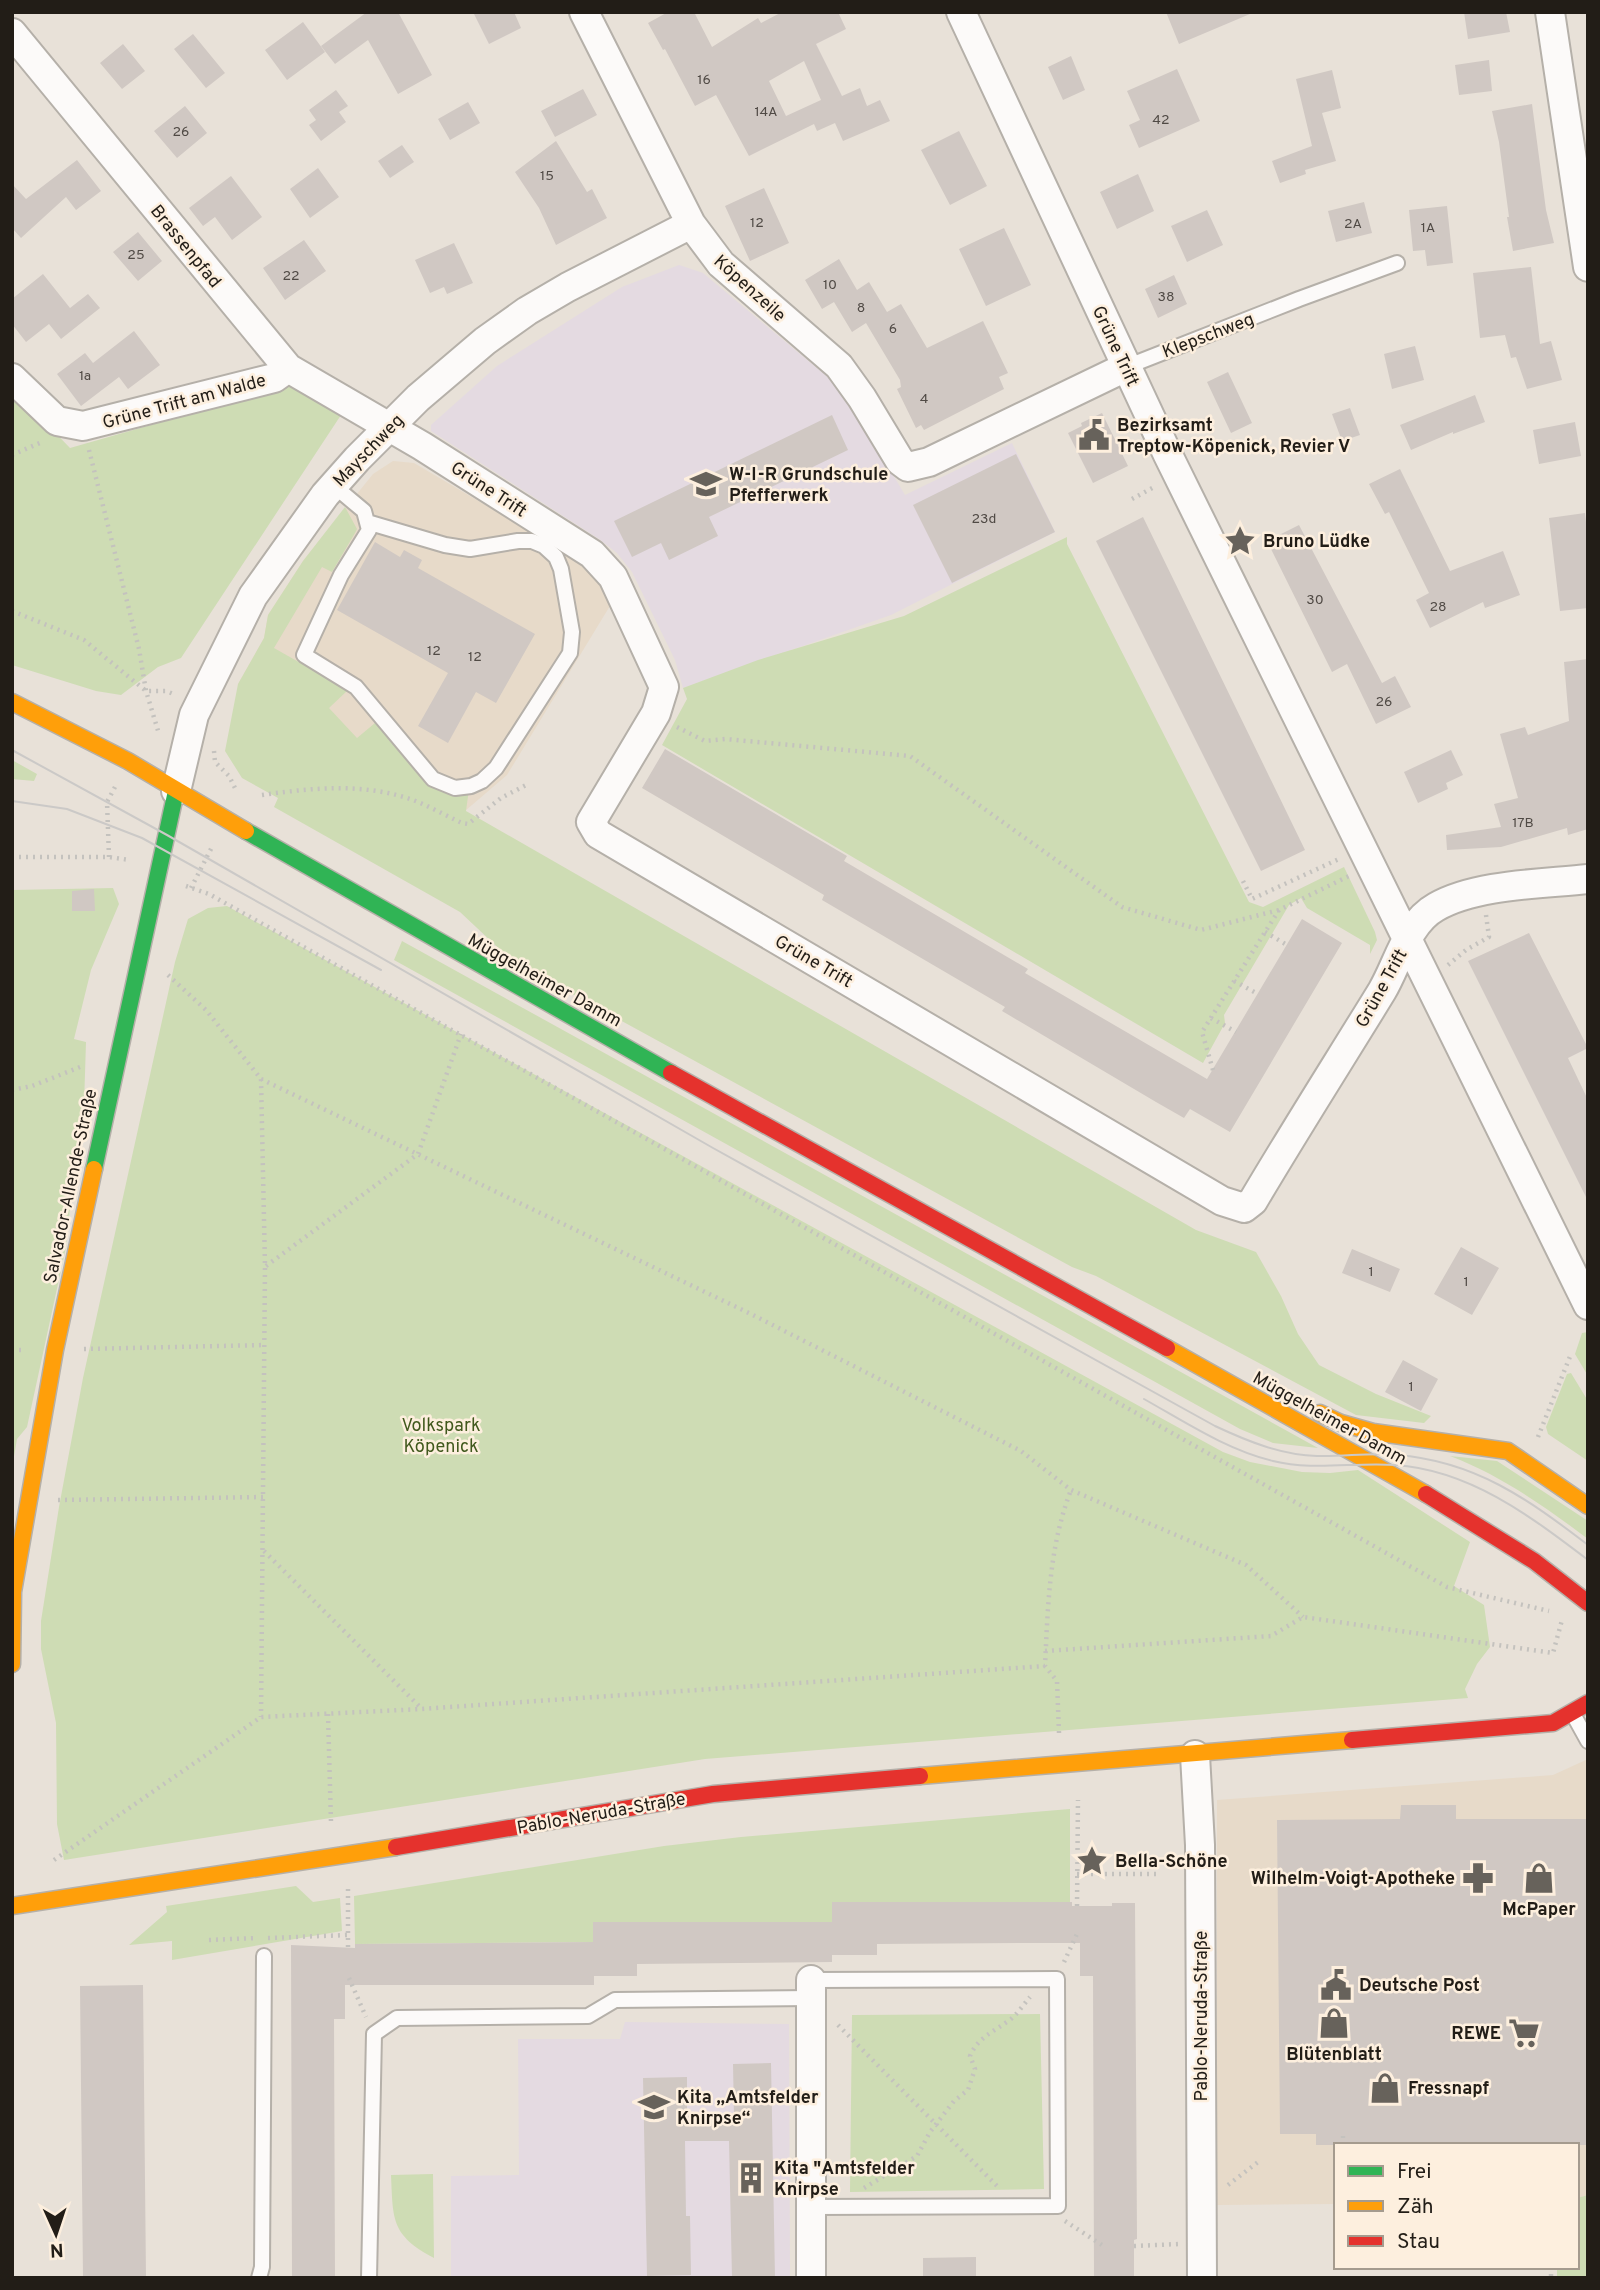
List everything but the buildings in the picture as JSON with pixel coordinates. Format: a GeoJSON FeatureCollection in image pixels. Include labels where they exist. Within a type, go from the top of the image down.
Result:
{"type":"FeatureCollection","features":[{"type":"Feature","properties":{"kind":"main road","name":"Müggelheimer Damm"},"geometry":{"type":"LineString","coordinates":[[12,702],[128,761],[520,989],[1469,1519],[1574,1590],[1588,1603]]}},
{"type":"Feature","properties":{"kind":"main road","name":"Salvador-Allende-Straße"},"geometry":{"type":"LineString","coordinates":[[12,1664],[13,1592],[55,1350],[176,791]]}},
{"type":"Feature","properties":{"kind":"main road","name":"Müggelheimer Damm"},"geometry":{"type":"LineString","coordinates":[[1061,1291],[1117,1301]]}},
{"type":"Feature","properties":{"kind":"main road","name":"Müggelheimer Damm"},"geometry":{"type":"LineString","coordinates":[[1307,1407],[1341,1423],[1373,1432],[1508,1451],[1586,1502]]}},
{"type":"Feature","properties":{"kind":"main road","name":"Pablo-Neruda-Straße"},"geometry":{"type":"LineString","coordinates":[[12,1906],[332,1858],[713,1794],[1553,1723],[1588,1703]]}},
{"type":"Feature","properties":{"kind":"street","name":"Köpenzeile"},"geometry":{"type":"LineString","coordinates":[[584,12],[691,224],[721,264],[839,366],[900,461],[908,467]]}},
{"type":"Feature","properties":{"kind":"street","name":"Grüne Trift"},"geometry":{"type":"LineString","coordinates":[[961,12],[1126,367],[1588,1305]]}},
{"type":"Feature","properties":{"kind":"street"},"geometry":{"type":"LineString","coordinates":[[1550,12],[1588,267]]}},
{"type":"Feature","properties":{"kind":"street","name":"Brassenpfad"},"geometry":{"type":"LineString","coordinates":[[12,33],[288,368],[389,426]]}},
{"type":"Feature","properties":{"kind":"street","name":"Mayschweg"},"geometry":{"type":"LineString","coordinates":[[176,791],[194,715],[237,625],[253,596],[333,485],[418,398],[485,341],[538,303],[691,224]]}},
{"type":"Feature","properties":{"kind":"street","name":"Klepschweg"},"geometry":{"type":"LineString","coordinates":[[908,467],[929,462],[1126,367]]}},
{"type":"Feature","properties":{"kind":"street","name":"Grüne Trift am Walde"},"geometry":{"type":"LineString","coordinates":[[12,378],[57,421],[83,426],[274,378],[288,368]]}},
{"type":"Feature","properties":{"kind":"street","name":"Grüne Trift"},"geometry":{"type":"LineString","coordinates":[[389,426],[592,554],[613,577],[664,687],[654,717],[592,821],[598,834],[1222,1201],[1244,1208],[1253,1201],[1388,982],[1407,940]]}},
{"type":"Feature","properties":{"kind":"street"},"geometry":{"type":"LineString","coordinates":[[1407,940],[1434,908],[1463,895],[1588,879]]}},
{"type":"Feature","properties":{"kind":"street","name":"Pablo-Neruda-Straße"},"geometry":{"type":"LineString","coordinates":[[1195,1755],[1199,1845],[1202,2278]]}},
{"type":"Feature","properties":{"kind":"street"},"geometry":{"type":"LineString","coordinates":[[811,1989],[823,2207],[811,2278]]}},
{"type":"Feature","properties":{"kind":"lane","name":"Klepschweg"},"geometry":{"type":"LineString","coordinates":[[1126,367],[1299,299],[1397,264]]}},
{"type":"Feature","properties":{"kind":"lane"},"geometry":{"type":"LineString","coordinates":[[333,485],[364,511],[369,530],[341,575],[304,655],[356,687],[433,779],[455,788],[471,786],[482,781],[496,768],[570,653],[572,632],[561,569],[556,557],[544,546],[531,541],[470,550],[367,522]]}},
{"type":"Feature","properties":{"kind":"lane"},"geometry":{"type":"LineString","coordinates":[[1573,1713],[1588,1741]]}},
{"type":"Feature","properties":{"kind":"lane"},"geometry":{"type":"LineString","coordinates":[[260,2278],[264,1956]]}},
{"type":"Feature","properties":{"kind":"lane"},"geometry":{"type":"LineString","coordinates":[[369,2278],[374,2034],[397,2018],[588,2016],[615,2000],[1056,1979],[1058,2206],[823,2207]]}},
{"type":"Feature","properties":{"kind":"path"},"geometry":{"type":"LineString","coordinates":[[83,426],[139,649],[146,691],[159,734]]}},
{"type":"Feature","properties":{"kind":"path"},"geometry":{"type":"LineString","coordinates":[[12,611],[84,640],[146,691],[166,691],[180,696]]}},
{"type":"Feature","properties":{"kind":"path"},"geometry":{"type":"LineString","coordinates":[[673,725],[705,741],[725,739],[910,756],[1122,907],[1201,930],[1279,910],[1349,876]]}},
{"type":"Feature","properties":{"kind":"path"},"geometry":{"type":"LineString","coordinates":[[262,795],[305,789],[365,789],[408,799],[468,824],[500,798],[526,785]]}},
{"type":"Feature","properties":{"kind":"path"},"geometry":{"type":"LineString","coordinates":[[1243,881],[1252,899],[1362,849]]}},
{"type":"Feature","properties":{"kind":"path"},"geometry":{"type":"LineString","coordinates":[[12,857],[93,857]]}},
{"type":"Feature","properties":{"kind":"path"},"geometry":{"type":"LineString","coordinates":[[1448,966],[1466,950],[1489,937],[1483,891]]}},
{"type":"Feature","properties":{"kind":"path"},"geometry":{"type":"LineString","coordinates":[[209,894],[1447,1587],[1550,1612]]}},
{"type":"Feature","properties":{"kind":"path"},"geometry":{"type":"LineString","coordinates":[[1213,1070],[1202,1032],[1279,910]]}},
{"type":"Feature","properties":{"kind":"path"},"geometry":{"type":"LineString","coordinates":[[1265,932],[1287,945]]}},
{"type":"Feature","properties":{"kind":"path"},"geometry":{"type":"LineString","coordinates":[[168,975],[206,1010],[261,1079],[753,1315],[1021,1451],[1071,1490],[1246,1565],[1303,1617],[1553,1653],[1563,1615]]}},
{"type":"Feature","properties":{"kind":"path"},"geometry":{"type":"LineString","coordinates":[[1234,981],[1258,994]]}},
{"type":"Feature","properties":{"kind":"path"},"geometry":{"type":"LineString","coordinates":[[1211,1018],[1236,1032]]}},
{"type":"Feature","properties":{"kind":"path"},"geometry":{"type":"LineString","coordinates":[[265,1266],[418,1154],[461,1034]]}},
{"type":"Feature","properties":{"kind":"path"},"geometry":{"type":"LineString","coordinates":[[12,1090],[32,1086],[80,1067]]}},
{"type":"Feature","properties":{"kind":"path"},"geometry":{"type":"LineString","coordinates":[[261,1079],[265,1266],[261,1717]]}},
{"type":"Feature","properties":{"kind":"path"},"geometry":{"type":"LineString","coordinates":[[55,1350],[265,1345]]}},
{"type":"Feature","properties":{"kind":"path"},"geometry":{"type":"LineString","coordinates":[[1538,1438],[1571,1354]]}},
{"type":"Feature","properties":{"kind":"path"},"geometry":{"type":"LineString","coordinates":[[1059,1733],[1057,1681],[1045,1666],[1045,1651],[1049,1576],[1060,1518],[1071,1490]]}},
{"type":"Feature","properties":{"kind":"path"},"geometry":{"type":"LineString","coordinates":[[28,1501],[264,1497]]}},
{"type":"Feature","properties":{"kind":"path"},"geometry":{"type":"LineString","coordinates":[[264,1551],[421,1709]]}},
{"type":"Feature","properties":{"kind":"path"},"geometry":{"type":"LineString","coordinates":[[1045,1651],[1270,1636],[1303,1617]]}},
{"type":"Feature","properties":{"kind":"path"},"geometry":{"type":"LineString","coordinates":[[54,1860],[261,1717],[421,1709],[1045,1666]]}},
{"type":"Feature","properties":{"kind":"path"},"geometry":{"type":"LineString","coordinates":[[328,1714],[331,1822]]}},
{"type":"Feature","properties":{"kind":"path"},"geometry":{"type":"LineString","coordinates":[[1077,1906],[1078,1800]]}},
{"type":"Feature","properties":{"kind":"path"},"geometry":{"type":"LineString","coordinates":[[1077,1874],[1158,1874]]}},
{"type":"Feature","properties":{"kind":"path"},"geometry":{"type":"LineString","coordinates":[[348,1889],[348,1950]]}},
{"type":"Feature","properties":{"kind":"path"},"geometry":{"type":"LineString","coordinates":[[823,2207],[917,2156],[936,2124],[954,2101],[968,2090],[975,2069],[970,2056],[974,2047],[993,2029],[1013,2018],[1029,1998],[1056,1979],[1076,1934]]}},
{"type":"Feature","properties":{"kind":"path"},"geometry":{"type":"LineString","coordinates":[[209,1940],[348,1935]]}},
{"type":"Feature","properties":{"kind":"path"},"geometry":{"type":"LineString","coordinates":[[349,1978],[374,2034]]}},
{"type":"Feature","properties":{"kind":"path"},"geometry":{"type":"LineString","coordinates":[[811,1989],[936,2124],[1017,2206]]}},
{"type":"Feature","properties":{"kind":"path"},"geometry":{"type":"LineString","coordinates":[[1343,2134],[1343,2143]]}},
{"type":"Feature","properties":{"kind":"path"},"geometry":{"type":"LineString","coordinates":[[1041,2206],[1102,2245]]}},
{"type":"Feature","properties":{"kind":"path"},"geometry":{"type":"LineString","coordinates":[[1134,2246],[1202,2244]]}},
{"type":"Feature","properties":{"kind":"shaded area","name":"W-I-R Grundschule Pfefferwerk"},"geometry":{"type":"Polygon","coordinates":[[[679,265],[703,273],[842,389],[905,495],[1012,443],[1055,532],[891,615],[683,688],[675,660],[632,572],[617,553],[431,431],[431,425],[497,366],[622,287],[679,265]]]}},
{"type":"Feature","properties":{"kind":"shaded area"},"geometry":{"type":"Polygon","coordinates":[[[393,461],[414,463],[589,566],[613,601],[507,775],[465,811],[238,684],[264,638],[268,615],[303,561],[373,474],[393,461]]]}},
{"type":"Feature","properties":{"kind":"shaded area"},"geometry":{"type":"Polygon","coordinates":[[[1588,1759],[1588,2195],[1579,2197],[1579,2143],[1334,2143],[1334,2204],[1217,2205],[1217,1800],[1553,1775],[1588,1759]]]}},
{"type":"Feature","properties":{"kind":"shaded area","name":"Kita „Amtsfelder Knirpse“"},"geometry":{"type":"Polygon","coordinates":[[[625,2022],[789,2024],[790,2278],[451,2278],[451,2176],[519,2175],[518,2039],[620,2039],[625,2022]]]}},
{"type":"Feature","properties":{"kind":"green space"},"geometry":{"type":"Polygon","coordinates":[[[295,384],[341,415],[181,658],[158,667],[121,695],[96,691],[12,665],[12,388],[70,448],[295,384]]]}},
{"type":"Feature","properties":{"kind":"green space"},"geometry":{"type":"Polygon","coordinates":[[[345,507],[357,529],[355,533],[332,572],[322,567],[274,648],[348,690],[329,708],[357,738],[375,723],[431,786],[443,792],[469,789],[466,811],[1196,1230],[1256,1252],[1281,1296],[1298,1334],[1319,1365],[1376,1394],[1431,1416],[1424,1423],[1356,1415],[1096,1276],[1072,1267],[532,972],[509,958],[460,912],[274,807],[278,798],[242,778],[225,751],[238,684],[264,638],[268,615],[303,561],[345,507]]]}},
{"type":"Feature","properties":{"kind":"green space"},"geometry":{"type":"Polygon","coordinates":[[[1067,537],[1067,544],[1249,902],[1263,907],[1344,867],[1375,932],[1377,940],[1370,954],[1370,945],[1307,908],[1301,898],[1289,905],[1224,1015],[1225,1023],[1203,1063],[662,745],[687,699],[683,688],[758,660],[904,616],[1067,537]]]}},
{"type":"Feature","properties":{"kind":"green space"},"geometry":{"type":"Polygon","coordinates":[[[12,760],[37,774],[34,781],[12,779],[12,760]]]}},
{"type":"Feature","properties":{"kind":"green space"},"geometry":{"type":"Polygon","coordinates":[[[113,888],[119,904],[91,970],[74,1039],[86,1042],[84,1105],[78,1131],[66,1247],[27,1427],[17,1439],[12,1468],[12,890],[113,888]]]}},
{"type":"Feature","properties":{"kind":"green space","name":"Volkspark Köpenick"},"geometry":{"type":"Polygon","coordinates":[[[227,906],[1223,1452],[1250,1462],[1302,1472],[1358,1470],[1470,1542],[1454,1586],[1484,1605],[1490,1647],[1477,1664],[1465,1689],[1468,1698],[705,1759],[64,1860],[57,1824],[56,1723],[41,1649],[41,1621],[59,1507],[83,1378],[175,962],[188,919],[208,908],[227,906]]]}},
{"type":"Feature","properties":{"kind":"green space"},"geometry":{"type":"Polygon","coordinates":[[[402,941],[1318,1448],[1273,1443],[1240,1429],[394,960],[402,941]]]}},
{"type":"Feature","properties":{"kind":"green space"},"geometry":{"type":"Polygon","coordinates":[[[1588,1332],[1588,1376],[1575,1354],[1582,1333],[1588,1332]]]}},
{"type":"Feature","properties":{"kind":"green space"},"geometry":{"type":"Polygon","coordinates":[[[1571,1373],[1588,1401],[1588,1461],[1548,1434],[1546,1427],[1567,1374],[1571,1373]]]}},
{"type":"Feature","properties":{"kind":"green space"},"geometry":{"type":"Polygon","coordinates":[[[1450,1456],[1497,1461],[1588,1521],[1588,1539],[1522,1493],[1450,1456]]]}},
{"type":"Feature","properties":{"kind":"green space"},"geometry":{"type":"Polygon","coordinates":[[[1070,1809],[1070,1902],[833,1902],[832,1922],[593,1922],[593,1942],[355,1944],[354,1896],[664,1846],[1070,1809]]]}},
{"type":"Feature","properties":{"kind":"green space"},"geometry":{"type":"Polygon","coordinates":[[[296,1886],[313,1902],[340,1898],[342,1931],[172,1960],[172,1941],[129,1945],[167,1912],[166,1906],[296,1886]]]}},
{"type":"Feature","properties":{"kind":"green space"},"geometry":{"type":"Polygon","coordinates":[[[1040,2014],[1044,2189],[850,2192],[852,2015],[1040,2014]]]}},
{"type":"Feature","properties":{"kind":"green space"},"geometry":{"type":"Polygon","coordinates":[[[433,2174],[434,2258],[409,2242],[397,2225],[391,2175],[433,2174]]]}},
{"type":"Feature","properties":{"kind":"green space"},"geometry":{"type":"Polygon","coordinates":[[[1588,2195],[1588,2278],[1557,2278],[1557,2269],[1579,2269],[1579,2197],[1588,2195]]]}},
{"type":"Feature","properties":{"kind":"tram line"},"geometry":{"type":"LineString","coordinates":[[12,750],[167,835],[713,1148],[1215,1426],[1252,1442],[1290,1453],[1317,1456],[1387,1454],[1451,1465],[1476,1474],[1522,1498],[1588,1545]]}},
{"type":"Feature","properties":{"kind":"tram line"},"geometry":{"type":"LineString","coordinates":[[12,801],[67,809],[142,838],[381,970]]}},
{"type":"Feature","properties":{"kind":"tram line"},"geometry":{"type":"LineString","coordinates":[[1144,1399],[1223,1443],[1273,1461],[1318,1466],[1395,1465],[1449,1476],[1498,1498],[1544,1527],[1588,1560]]}},
{"type":"Feature","properties":{"kind":"traffic: fast"},"geometry":{"type":"LineString","coordinates":[[94,1169],[176,791]]}},
{"type":"Feature","properties":{"kind":"traffic: fast"},"geometry":{"type":"LineString","coordinates":[[246,831],[671,1073]]}},
{"type":"Feature","properties":{"kind":"traffic: slow"},"geometry":{"type":"LineString","coordinates":[[12,702],[128,761],[246,831]]}},
{"type":"Feature","properties":{"kind":"traffic: slow"},"geometry":{"type":"LineString","coordinates":[[12,1664],[13,1592],[55,1350],[94,1169]]}},
{"type":"Feature","properties":{"kind":"traffic: slow"},"geometry":{"type":"LineString","coordinates":[[1167,1348],[1426,1494]]}},
{"type":"Feature","properties":{"kind":"traffic: slow"},"geometry":{"type":"LineString","coordinates":[[1320,1413],[1341,1423],[1373,1432],[1508,1451],[1588,1506]]}},
{"type":"Feature","properties":{"kind":"traffic: slow"},"geometry":{"type":"LineString","coordinates":[[920,1776],[1352,1740]]}},
{"type":"Feature","properties":{"kind":"traffic: slow"},"geometry":{"type":"LineString","coordinates":[[12,1906],[396,1847]]}},
{"type":"Feature","properties":{"kind":"traffic: jam"},"geometry":{"type":"LineString","coordinates":[[671,1073],[1167,1348]]}},
{"type":"Feature","properties":{"kind":"traffic: jam"},"geometry":{"type":"LineString","coordinates":[[1426,1494],[1534,1561],[1588,1603]]}},
{"type":"Feature","properties":{"kind":"traffic: jam"},"geometry":{"type":"LineString","coordinates":[[1352,1740],[1553,1723],[1588,1703]]}},
{"type":"Feature","properties":{"kind":"traffic: jam"},"geometry":{"type":"LineString","coordinates":[[396,1847],[713,1794],[920,1776]]}},
{"type":"Feature","properties":{"kind":"place","name":"Bezirksamt Treptow-Köpenick, Revier V"},"geometry":{"type":"Point","coordinates":[1094,435]}},
{"type":"Feature","properties":{"kind":"place","name":"W-I-R Grundschule Pfefferwerk"},"geometry":{"type":"Point","coordinates":[706,484]}},
{"type":"Feature","properties":{"kind":"place","name":"Bruno Lüdke"},"geometry":{"type":"Point","coordinates":[1240,541]}},
{"type":"Feature","properties":{"kind":"place","name":"Bella-Schöne"},"geometry":{"type":"Point","coordinates":[1092,1861]}},
{"type":"Feature","properties":{"kind":"place","name":"Wilhelm-Voigt-Apotheke"},"geometry":{"type":"Point","coordinates":[1478,1878]}},
{"type":"Feature","properties":{"kind":"place","name":"McPaper"},"geometry":{"type":"Point","coordinates":[1539,1878]}},
{"type":"Feature","properties":{"kind":"place","name":"Deutsche Post"},"geometry":{"type":"Point","coordinates":[1336,1985]}},
{"type":"Feature","properties":{"kind":"place","name":"Blütenblatt"},"geometry":{"type":"Point","coordinates":[1334,2023]}},
{"type":"Feature","properties":{"kind":"place","name":"REWE"},"geometry":{"type":"Point","coordinates":[1524,2033]}},
{"type":"Feature","properties":{"kind":"place","name":"Fressnapf"},"geometry":{"type":"Point","coordinates":[1385,2088]}},
{"type":"Feature","properties":{"kind":"place","name":"Kita „Amtsfelder Knirpse“"},"geometry":{"type":"Point","coordinates":[654,2107]}},
{"type":"Feature","properties":{"kind":"place","name":"Kita \"Amtsfelder Knirpse"},"geometry":{"type":"Point","coordinates":[751,2178]}}]}
